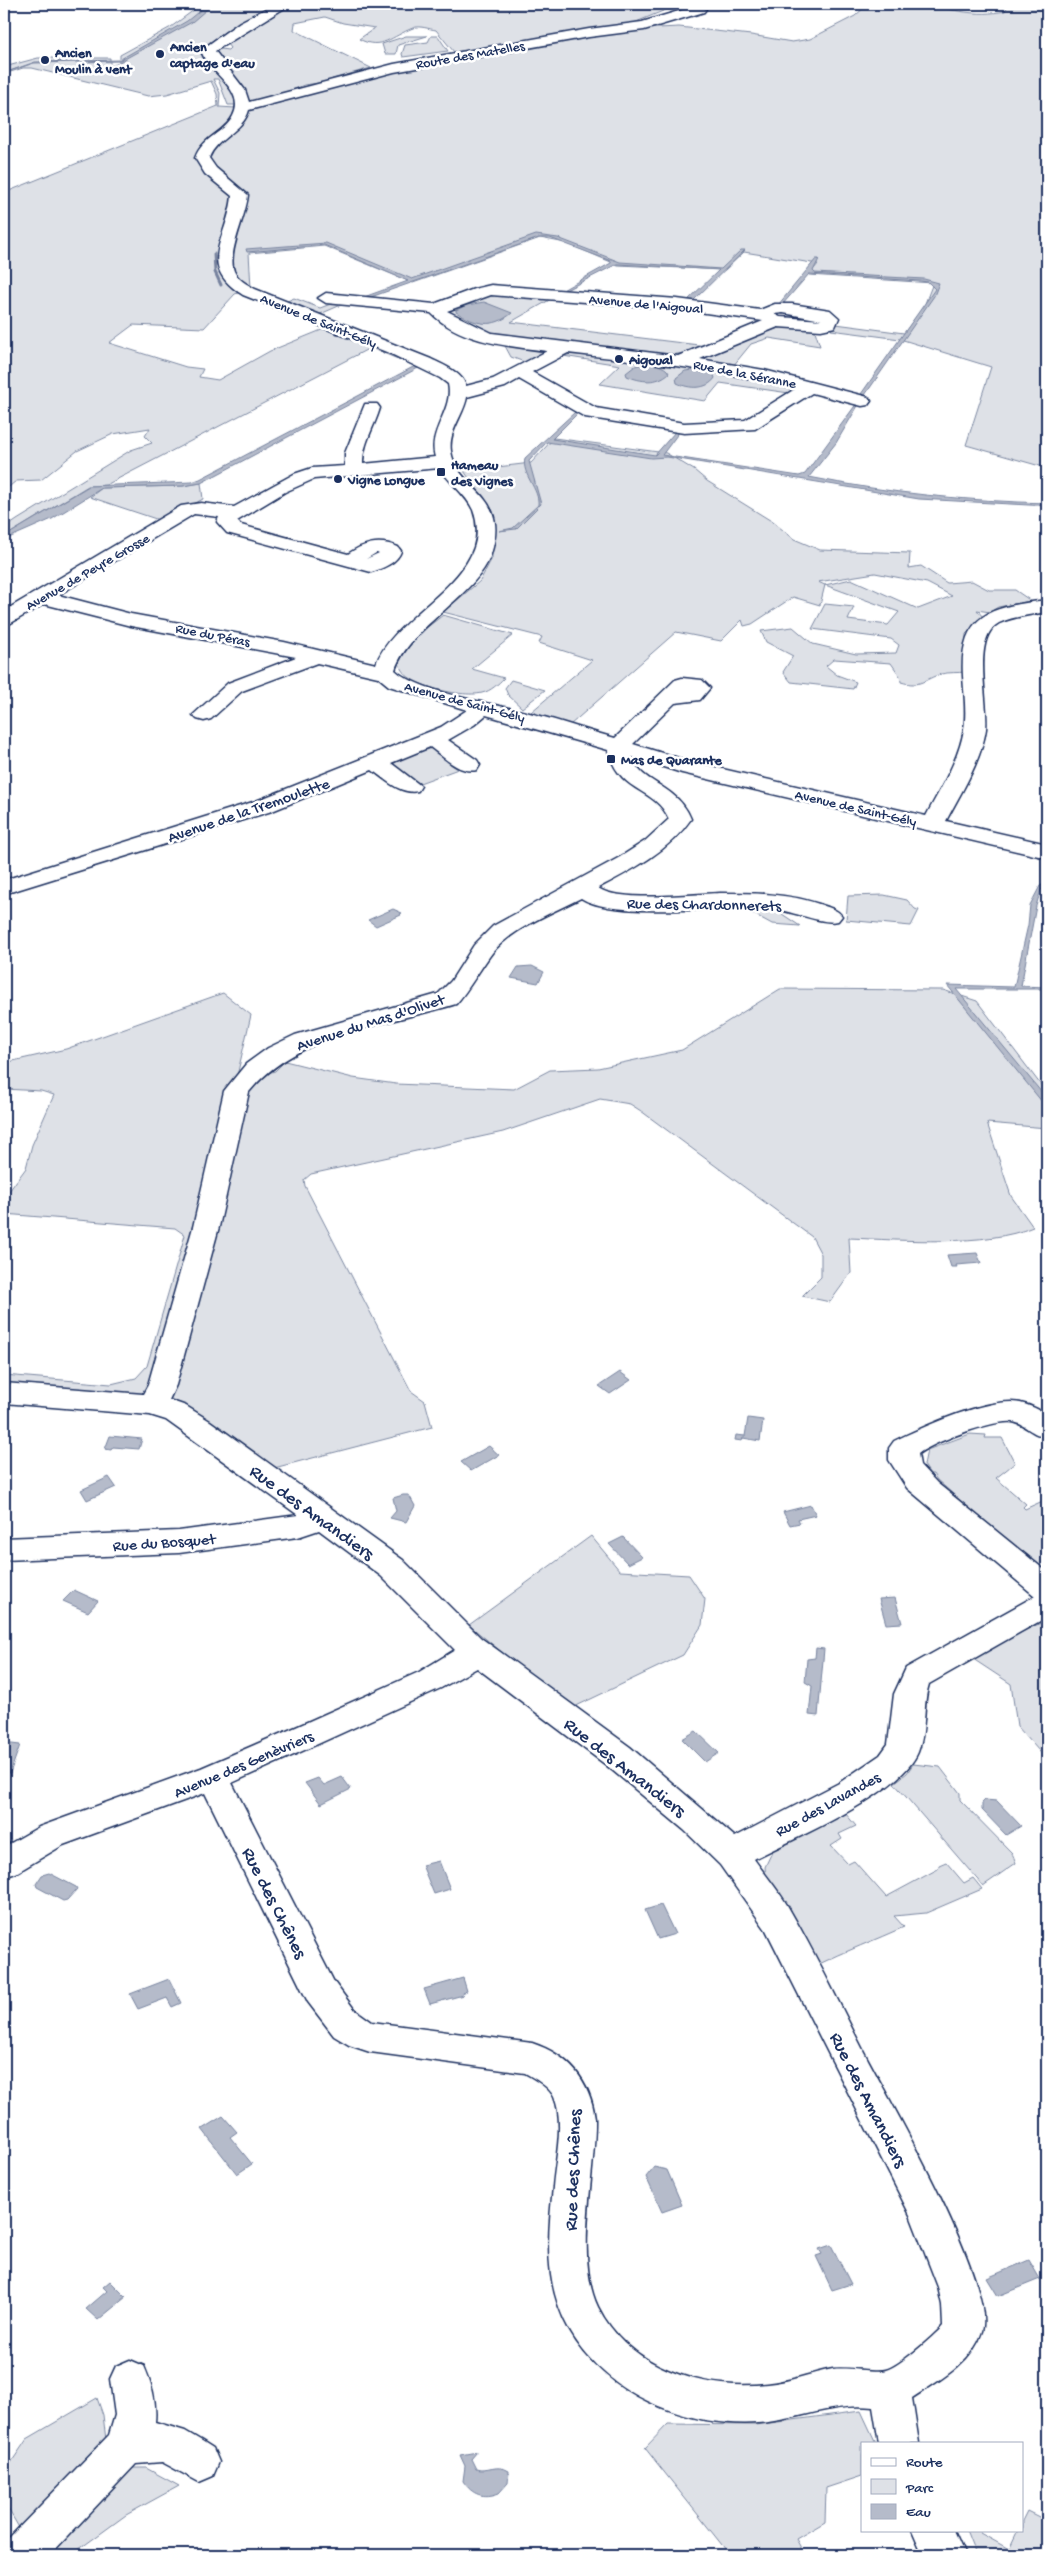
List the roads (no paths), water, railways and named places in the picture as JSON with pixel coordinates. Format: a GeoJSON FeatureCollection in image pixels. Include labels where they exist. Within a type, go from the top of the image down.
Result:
{"type":"FeatureCollection","features":[{"type":"Feature","properties":{"kind":"street"},"geometry":{"type":"LineString","coordinates":[[243,106],[233,81],[209,57],[208,50],[245,25],[284,4]]}},
{"type":"Feature","properties":{"kind":"street","name":"Route des Matelles"},"geometry":{"type":"LineString","coordinates":[[243,106],[261,104],[282,96],[394,68],[589,33],[644,26],[699,8]]}},
{"type":"Feature","properties":{"kind":"street","name":"Avenue de Saint-Gély"},"geometry":{"type":"LineString","coordinates":[[243,106],[236,122],[204,151],[202,158],[210,171],[240,195],[228,244],[225,269],[233,284],[432,365],[450,375],[458,388]]}},
{"type":"Feature","properties":{"kind":"street","name":"Avenue de l'Aigoual"},"geometry":{"type":"LineString","coordinates":[[488,290],[678,304],[769,318],[680,361],[488,338],[444,317],[436,310],[488,290]]}},
{"type":"Feature","properties":{"kind":"street"},"geometry":{"type":"LineString","coordinates":[[326,298],[436,310]]}},
{"type":"Feature","properties":{"kind":"street"},"geometry":{"type":"LineString","coordinates":[[312,474],[445,462],[440,445],[458,388],[474,391],[511,377],[565,348]]}},
{"type":"Feature","properties":{"kind":"street","name":"Rue de la Séranne"},"geometry":{"type":"LineString","coordinates":[[680,361],[764,375],[862,401]]}},
{"type":"Feature","properties":{"kind":"street","name":"Rue de la Séranne"},"geometry":{"type":"LineString","coordinates":[[511,377],[538,381],[591,414],[684,428],[749,425],[810,387]]}},
{"type":"Feature","properties":{"kind":"street"},"geometry":{"type":"LineString","coordinates":[[355,471],[352,462],[355,449],[368,421],[371,408]]}},
{"type":"Feature","properties":{"kind":"street"},"geometry":{"type":"LineString","coordinates":[[232,517],[295,480],[312,474],[355,449]]}},
{"type":"Feature","properties":{"kind":"street","name":"Avenue de Saint-Gély"},"geometry":{"type":"LineString","coordinates":[[445,462],[484,510],[485,531],[482,554],[476,566],[455,590],[392,653],[384,671],[402,684],[521,716],[682,766],[1047,851]]}},
{"type":"Feature","properties":{"kind":"street","name":"Avenue de Peyre Grosse"},"geometry":{"type":"LineString","coordinates":[[4,619],[169,523],[189,514],[232,517],[234,529],[352,560]]}},
{"type":"Feature","properties":{"kind":"street","name":"Rue du Péras"},"geometry":{"type":"LineString","coordinates":[[42,597],[84,609],[317,656],[368,670],[384,671]]}},
{"type":"Feature","properties":{"kind":"street"},"geometry":{"type":"LineString","coordinates":[[933,825],[957,779],[974,733],[976,712],[972,647],[978,628],[996,617],[1047,606]]}},
{"type":"Feature","properties":{"kind":"street"},"geometry":{"type":"LineString","coordinates":[[204,715],[235,687],[317,656]]}},
{"type":"Feature","properties":{"kind":"street"},"geometry":{"type":"LineString","coordinates":[[618,747],[668,697]]}},
{"type":"Feature","properties":{"kind":"street","name":"Avenue de la Tremoulette"},"geometry":{"type":"LineString","coordinates":[[4,887],[264,806],[434,740],[467,721],[482,707]]}},
{"type":"Feature","properties":{"kind":"street"},"geometry":{"type":"LineString","coordinates":[[434,740],[469,765]]}},
{"type":"Feature","properties":{"kind":"street","name":"Avenue du Mas d'Olivet"},"geometry":{"type":"LineString","coordinates":[[152,1405],[162,1385],[206,1227],[237,1090],[245,1076],[275,1055],[308,1040],[447,999],[460,985],[482,950],[501,931],[646,852],[674,830],[680,819],[678,813],[667,801],[628,773],[623,766],[618,747]]}},
{"type":"Feature","properties":{"kind":"street"},"geometry":{"type":"LineString","coordinates":[[376,763],[410,786]]}},
{"type":"Feature","properties":{"kind":"street","name":"Rue des Chardonnerets"},"geometry":{"type":"LineString","coordinates":[[580,887],[594,896],[613,901],[763,902],[793,905],[830,916]]}},
{"type":"Feature","properties":{"kind":"street","name":"Rue des Amandiers"},"geometry":{"type":"LineString","coordinates":[[4,1393],[152,1405],[176,1413],[200,1428],[405,1579],[450,1628],[478,1652],[618,1756],[696,1821],[732,1855],[778,1920],[924,2204],[947,2260],[964,2314],[961,2333],[929,2363],[891,2390]]}},
{"type":"Feature","properties":{"kind":"street"},"geometry":{"type":"LineString","coordinates":[[1045,1427],[1029,1417],[1010,1412],[937,1433],[914,1442],[904,1448],[902,1456],[910,1474],[926,1490],[1047,1588]]}},
{"type":"Feature","properties":{"kind":"street","name":"Rue du Bosquet"},"geometry":{"type":"LineString","coordinates":[[4,1549],[179,1542],[298,1526],[322,1518]]}},
{"type":"Feature","properties":{"kind":"street","name":"Rue des Lavandes"},"geometry":{"type":"LineString","coordinates":[[732,1855],[853,1791],[891,1766],[900,1756],[904,1744],[910,1696],[917,1676],[1047,1603]]}},
{"type":"Feature","properties":{"kind":"street","name":"Avenue des Genèvriers"},"geometry":{"type":"LineString","coordinates":[[4,1863],[51,1836],[213,1777],[308,1736],[430,1680],[478,1652]]}},
{"type":"Feature","properties":{"kind":"street","name":"Rue des Chênes"},"geometry":{"type":"LineString","coordinates":[[213,1777],[321,1992],[341,2021],[359,2034],[370,2037],[532,2058],[551,2069],[568,2088],[577,2112],[570,2202],[570,2276],[576,2301],[585,2322],[599,2341],[633,2374],[664,2390],[697,2400],[733,2404],[775,2402],[835,2388],[865,2387],[891,2390]]}},
{"type":"Feature","properties":{"kind":"street"},"geometry":{"type":"LineString","coordinates":[[22,2555],[123,2449],[135,2426],[134,2400],[130,2379]]}},
{"type":"Feature","properties":{"kind":"street"},"geometry":{"type":"LineString","coordinates":[[891,2390],[899,2442]]}},
{"type":"Feature","properties":{"kind":"street"},"geometry":{"type":"LineString","coordinates":[[123,2449],[156,2440],[170,2443],[199,2462]]}},
{"type":"Feature","properties":{"kind":"water"},"geometry":{"type":"Polygon","coordinates":[[[208,4],[213,4],[192,22],[121,61],[34,63],[4,73],[35,62],[119,60],[187,21],[208,4]]]}},
{"type":"Feature","properties":{"kind":"water"},"geometry":{"type":"Polygon","coordinates":[[[536,235],[558,238],[620,262],[721,269],[741,250],[745,250],[693,301],[688,300],[719,270],[617,264],[559,292],[611,263],[611,261],[550,238],[539,238],[368,298],[364,297],[408,281],[324,245],[247,252],[246,249],[326,243],[412,279],[536,235]]]}},
{"type":"Feature","properties":{"kind":"water"},"geometry":{"type":"Polygon","coordinates":[[[816,259],[819,259],[813,271],[815,273],[924,279],[939,283],[934,296],[865,395],[861,394],[935,289],[928,282],[920,281],[809,274],[782,305],[778,305],[816,259]]]}},
{"type":"Feature","properties":{"kind":"water"},"geometry":{"type":"Polygon","coordinates":[[[250,296],[418,364],[420,367],[201,483],[183,486],[102,488],[52,519],[4,540],[4,537],[89,486],[192,482],[200,479],[415,366],[247,297],[250,296]]]}},
{"type":"Feature","properties":{"kind":"water"},"geometry":{"type":"Polygon","coordinates":[[[484,302],[512,313],[498,321],[484,323],[471,320],[456,312],[456,310],[467,305],[484,302]]]}},
{"type":"Feature","properties":{"kind":"water"},"geometry":{"type":"Polygon","coordinates":[[[642,364],[661,366],[669,373],[659,379],[649,381],[627,376],[626,373],[635,366],[642,364]]]}},
{"type":"Feature","properties":{"kind":"water"},"geometry":{"type":"Polygon","coordinates":[[[685,371],[713,373],[715,378],[707,385],[698,387],[677,383],[676,378],[685,371]]]}},
{"type":"Feature","properties":{"kind":"water"},"geometry":{"type":"Polygon","coordinates":[[[857,403],[859,404],[836,443],[809,477],[898,492],[957,498],[1047,503],[1047,506],[919,499],[667,457],[651,458],[547,442],[529,461],[541,504],[516,529],[499,531],[513,528],[538,505],[536,493],[524,464],[525,458],[575,412],[578,413],[552,439],[655,455],[675,432],[680,431],[662,455],[799,476],[805,474],[857,403]]]}},
{"type":"Feature","properties":{"kind":"water"},"geometry":{"type":"Polygon","coordinates":[[[1047,882],[1047,885],[1041,890],[1036,906],[1021,986],[1047,987],[1047,989],[956,989],[1047,1099],[1047,1108],[947,985],[1014,987],[1028,925],[1030,905],[1040,886],[1047,882]]]}},
{"type":"Feature","properties":{"kind":"water"},"geometry":{"type":"Polygon","coordinates":[[[393,909],[402,913],[401,915],[376,926],[368,920],[393,909]]]}},
{"type":"Feature","properties":{"kind":"water"},"geometry":{"type":"Polygon","coordinates":[[[532,966],[544,972],[538,983],[511,978],[518,967],[532,966]]]}},
{"type":"Feature","properties":{"kind":"water"},"geometry":{"type":"Polygon","coordinates":[[[977,1253],[981,1263],[956,1265],[957,1267],[951,1267],[947,1255],[977,1253]]]}},
{"type":"Feature","properties":{"kind":"water"},"geometry":{"type":"Polygon","coordinates":[[[620,1372],[631,1380],[610,1394],[599,1386],[620,1372]]]}},
{"type":"Feature","properties":{"kind":"water"},"geometry":{"type":"Polygon","coordinates":[[[748,1418],[763,1420],[760,1441],[743,1438],[742,1441],[735,1440],[736,1435],[745,1436],[748,1418]]]}},
{"type":"Feature","properties":{"kind":"water"},"geometry":{"type":"Polygon","coordinates":[[[110,1436],[142,1439],[139,1449],[113,1447],[111,1450],[105,1449],[110,1436]]]}},
{"type":"Feature","properties":{"kind":"water"},"geometry":{"type":"Polygon","coordinates":[[[489,1446],[499,1455],[471,1471],[461,1462],[489,1446]]]}},
{"type":"Feature","properties":{"kind":"water"},"geometry":{"type":"Polygon","coordinates":[[[109,1477],[116,1487],[87,1500],[81,1490],[109,1477]]]}},
{"type":"Feature","properties":{"kind":"water"},"geometry":{"type":"Polygon","coordinates":[[[409,1495],[415,1506],[406,1522],[390,1518],[396,1511],[393,1498],[409,1495]]]}},
{"type":"Feature","properties":{"kind":"water"},"geometry":{"type":"Polygon","coordinates":[[[811,1505],[816,1515],[798,1519],[800,1523],[790,1525],[783,1512],[811,1505]]]}},
{"type":"Feature","properties":{"kind":"water"},"geometry":{"type":"Polygon","coordinates":[[[623,1537],[642,1557],[628,1564],[609,1544],[623,1537]]]}},
{"type":"Feature","properties":{"kind":"water"},"geometry":{"type":"Polygon","coordinates":[[[74,1590],[98,1601],[88,1612],[63,1601],[74,1590]]]}},
{"type":"Feature","properties":{"kind":"water"},"geometry":{"type":"Polygon","coordinates":[[[895,1598],[902,1623],[886,1624],[879,1599],[895,1598]]]}},
{"type":"Feature","properties":{"kind":"water"},"geometry":{"type":"Polygon","coordinates":[[[816,1648],[824,1649],[818,1716],[809,1715],[812,1686],[805,1682],[807,1659],[815,1658],[816,1648]]]}},
{"type":"Feature","properties":{"kind":"water"},"geometry":{"type":"Polygon","coordinates":[[[696,1731],[719,1753],[705,1762],[682,1739],[696,1731]]]}},
{"type":"Feature","properties":{"kind":"water"},"geometry":{"type":"Polygon","coordinates":[[[4,1743],[20,1745],[10,1773],[4,1773],[4,1743]]]}},
{"type":"Feature","properties":{"kind":"water"},"geometry":{"type":"Polygon","coordinates":[[[342,1777],[351,1789],[321,1804],[305,1783],[318,1778],[324,1785],[342,1777]]]}},
{"type":"Feature","properties":{"kind":"water"},"geometry":{"type":"Polygon","coordinates":[[[985,1800],[997,1801],[1021,1826],[1006,1835],[982,1810],[982,1803],[985,1800]]]}},
{"type":"Feature","properties":{"kind":"water"},"geometry":{"type":"Polygon","coordinates":[[[439,1861],[450,1889],[434,1894],[422,1865],[439,1861]]]}},
{"type":"Feature","properties":{"kind":"water"},"geometry":{"type":"Polygon","coordinates":[[[49,1873],[76,1887],[77,1889],[67,1900],[63,1901],[37,1887],[36,1884],[42,1875],[49,1873]]]}},
{"type":"Feature","properties":{"kind":"water"},"geometry":{"type":"Polygon","coordinates":[[[661,1905],[675,1934],[658,1939],[645,1910],[661,1905]]]}},
{"type":"Feature","properties":{"kind":"water"},"geometry":{"type":"Polygon","coordinates":[[[463,1978],[467,1991],[462,1993],[463,1995],[430,2004],[424,1989],[463,1978]]]}},
{"type":"Feature","properties":{"kind":"water"},"geometry":{"type":"Polygon","coordinates":[[[169,1979],[181,2003],[172,2007],[167,1998],[138,2009],[130,1994],[169,1979]]]}},
{"type":"Feature","properties":{"kind":"water"},"geometry":{"type":"Polygon","coordinates":[[[223,2116],[237,2132],[230,2137],[252,2164],[237,2174],[202,2129],[223,2116]]]}},
{"type":"Feature","properties":{"kind":"water"},"geometry":{"type":"Polygon","coordinates":[[[654,2167],[667,2170],[682,2205],[662,2212],[646,2177],[654,2167]]]}},
{"type":"Feature","properties":{"kind":"water"},"geometry":{"type":"Polygon","coordinates":[[[831,2245],[851,2284],[832,2290],[816,2256],[822,2254],[819,2249],[831,2245]]]}},
{"type":"Feature","properties":{"kind":"water"},"geometry":{"type":"Polygon","coordinates":[[[1029,2260],[1040,2279],[998,2296],[987,2278],[1029,2260]]]}},
{"type":"Feature","properties":{"kind":"water"},"geometry":{"type":"Polygon","coordinates":[[[110,2281],[126,2297],[98,2320],[86,2309],[107,2291],[103,2287],[110,2281]]]}},
{"type":"Feature","properties":{"kind":"water"},"geometry":{"type":"Polygon","coordinates":[[[477,2452],[471,2459],[476,2469],[500,2468],[509,2471],[508,2483],[499,2493],[483,2496],[474,2493],[463,2481],[465,2466],[460,2455],[477,2452]]]}},
{"type":"Feature","properties":{"kind":"waterway"},"geometry":{"type":"LineString","coordinates":[[214,254],[215,272],[221,285]]}},
{"type":"Feature","properties":{"kind":"place","name":"Ancien captage d'eau"},"geometry":{"type":"Point","coordinates":[160,54]}},
{"type":"Feature","properties":{"kind":"place","name":"Ancien Moulin à vent"},"geometry":{"type":"Point","coordinates":[45,60]}},
{"type":"Feature","properties":{"kind":"place","name":"Aigoual"},"geometry":{"type":"Point","coordinates":[619,359]}},
{"type":"Feature","properties":{"kind":"place","name":"Hameau des Vignes"},"geometry":{"type":"Point","coordinates":[441,472]}},
{"type":"Feature","properties":{"kind":"place","name":"Vigne Longue"},"geometry":{"type":"Point","coordinates":[338,479]}},
{"type":"Feature","properties":{"kind":"place","name":"Mas de Quarante"},"geometry":{"type":"Point","coordinates":[611,759]}}]}
